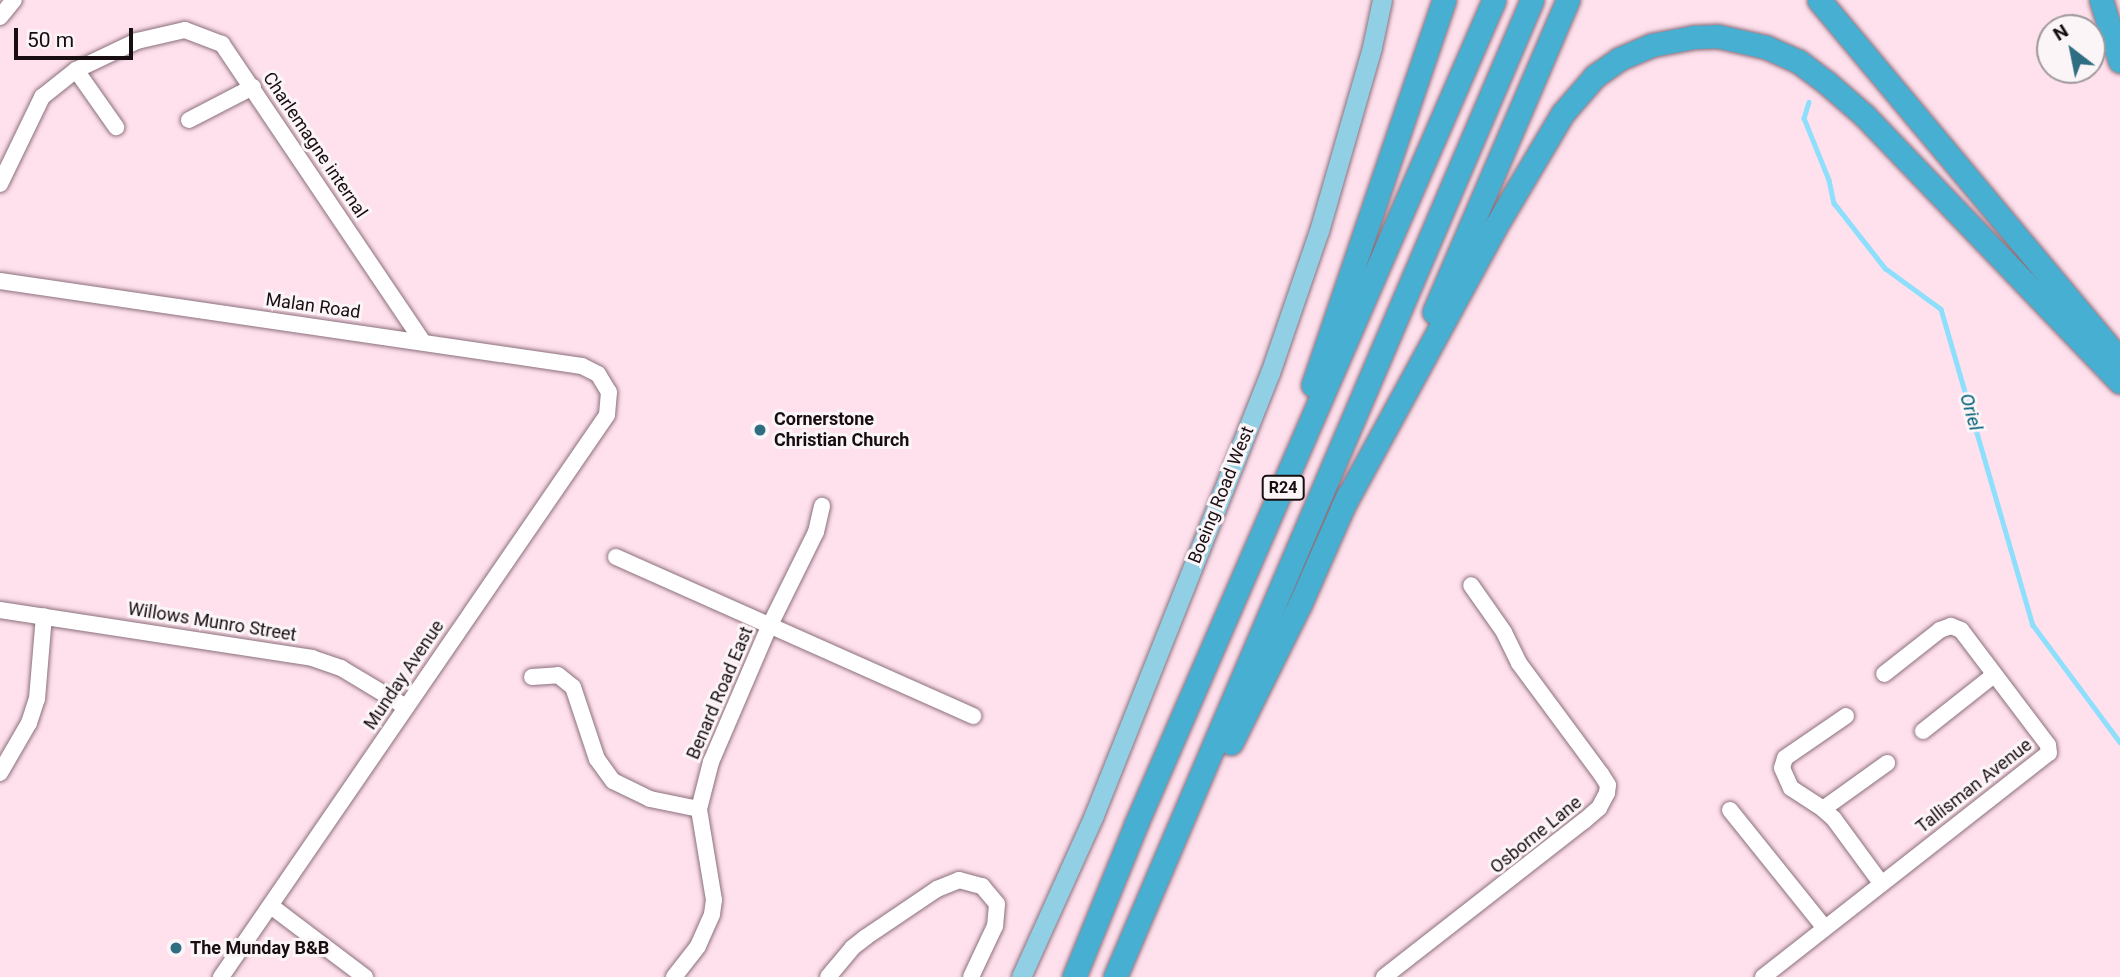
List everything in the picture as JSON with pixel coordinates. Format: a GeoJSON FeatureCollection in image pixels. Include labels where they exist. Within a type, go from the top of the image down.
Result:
{"type":"FeatureCollection","features":[{"type":"Feature","properties":{"kind":"highway"},"geometry":{"type":"LineString","coordinates":[[1259,543],[1444,0]]}},
{"type":"Feature","properties":{"kind":"highway","name":"R24"},"geometry":{"type":"LineString","coordinates":[[1074,977],[1494,0]]}},
{"type":"Feature","properties":{"kind":"highway","name":"R24"},"geometry":{"type":"LineString","coordinates":[[1115,977],[1532,0]]}},
{"type":"Feature","properties":{"kind":"highway"},"geometry":{"type":"LineString","coordinates":[[1176,839],[1257,691],[1300,604],[1437,307],[1568,0]]}},
{"type":"Feature","properties":{"kind":"highway"},"geometry":{"type":"LineString","coordinates":[[1819,0],[2120,360]]}},
{"type":"Feature","properties":{"kind":"highway"},"geometry":{"type":"LineString","coordinates":[[2101,0],[2120,61]]}},
{"type":"Feature","properties":{"kind":"highway"},"geometry":{"type":"LineString","coordinates":[[1342,508],[1494,229],[1563,113],[1595,76],[1619,59],[1652,45],[1694,37],[1717,36],[1766,47],[1798,61],[1826,82],[1865,116],[2120,382]]}},
{"type":"Feature","properties":{"kind":"main road","name":"Boeing Road West"},"geometry":{"type":"LineString","coordinates":[[1021,977],[1094,815],[1270,373],[1318,231],[1372,47],[1382,0]]}},
{"type":"Feature","properties":{"kind":"street"},"geometry":{"type":"LineString","coordinates":[[0,17],[14,0]]}},
{"type":"Feature","properties":{"kind":"street","name":"Charlemagne internal"},"geometry":{"type":"LineString","coordinates":[[0,184],[41,97],[76,70],[137,41],[185,30],[222,44],[422,341]]}},
{"type":"Feature","properties":{"kind":"street"},"geometry":{"type":"LineString","coordinates":[[76,70],[116,127]]}},
{"type":"Feature","properties":{"kind":"street"},"geometry":{"type":"LineString","coordinates":[[189,120],[253,87]]}},
{"type":"Feature","properties":{"kind":"street","name":"Malan Road"},"geometry":{"type":"LineString","coordinates":[[0,281],[582,366],[597,374],[609,391]]}},
{"type":"Feature","properties":{"kind":"street","name":"Munday Avenue"},"geometry":{"type":"LineString","coordinates":[[220,977],[607,415],[609,391]]}},
{"type":"Feature","properties":{"kind":"street","name":"Benard Road East"},"geometry":{"type":"LineString","coordinates":[[674,977],[707,931],[713,907],[699,809],[717,744],[769,627],[816,532],[822,506]]}},
{"type":"Feature","properties":{"kind":"street"},"geometry":{"type":"LineString","coordinates":[[616,557],[973,716]]}},
{"type":"Feature","properties":{"kind":"street","name":"Osborne Lane"},"geometry":{"type":"LineString","coordinates":[[1384,977],[1584,821],[1599,808],[1607,793],[1608,785],[1601,774],[1524,671],[1504,632],[1471,585]]}},
{"type":"Feature","properties":{"kind":"street","name":"Willows Munro Street"},"geometry":{"type":"LineString","coordinates":[[0,610],[313,658],[341,668],[406,707]]}},
{"type":"Feature","properties":{"kind":"street"},"geometry":{"type":"LineString","coordinates":[[0,773],[29,723],[37,699],[44,616]]}},
{"type":"Feature","properties":{"kind":"street","name":"Tallisman Avenue"},"geometry":{"type":"LineString","coordinates":[[1763,977],[2049,753],[2048,745],[1961,630],[1951,626],[1940,630],[1884,674]]}},
{"type":"Feature","properties":{"kind":"street"},"geometry":{"type":"LineString","coordinates":[[532,677],[558,675],[573,687],[597,759],[613,781],[650,799],[699,809]]}},
{"type":"Feature","properties":{"kind":"street"},"geometry":{"type":"LineString","coordinates":[[1923,731],[1994,675]]}},
{"type":"Feature","properties":{"kind":"street"},"geometry":{"type":"LineString","coordinates":[[1846,716],[1785,758],[1782,768],[1791,788],[1823,809],[1881,883]]}},
{"type":"Feature","properties":{"kind":"street"},"geometry":{"type":"LineString","coordinates":[[1823,809],[1887,763]]}},
{"type":"Feature","properties":{"kind":"street"},"geometry":{"type":"LineString","coordinates":[[1730,810],[1825,928]]}},
{"type":"Feature","properties":{"kind":"street"},"geometry":{"type":"LineString","coordinates":[[828,977],[852,948],[866,937],[937,889],[959,880],[982,886],[997,904],[995,926],[971,977]]}},
{"type":"Feature","properties":{"kind":"street"},"geometry":{"type":"LineString","coordinates":[[271,906],[365,977]]}},
{"type":"Feature","properties":{"kind":"waterway","name":"Oriel"},"geometry":{"type":"LineString","coordinates":[[1809,102],[1804,118],[1829,180],[1834,203],[1885,268],[1941,309],[2033,625],[2120,742]]}},
{"type":"Feature","properties":{"kind":"place","name":"Cornerstone Christian Church"},"geometry":{"type":"Point","coordinates":[760,430]}},
{"type":"Feature","properties":{"kind":"place","name":"The Munday B&B"},"geometry":{"type":"Point","coordinates":[176,948]}}]}
